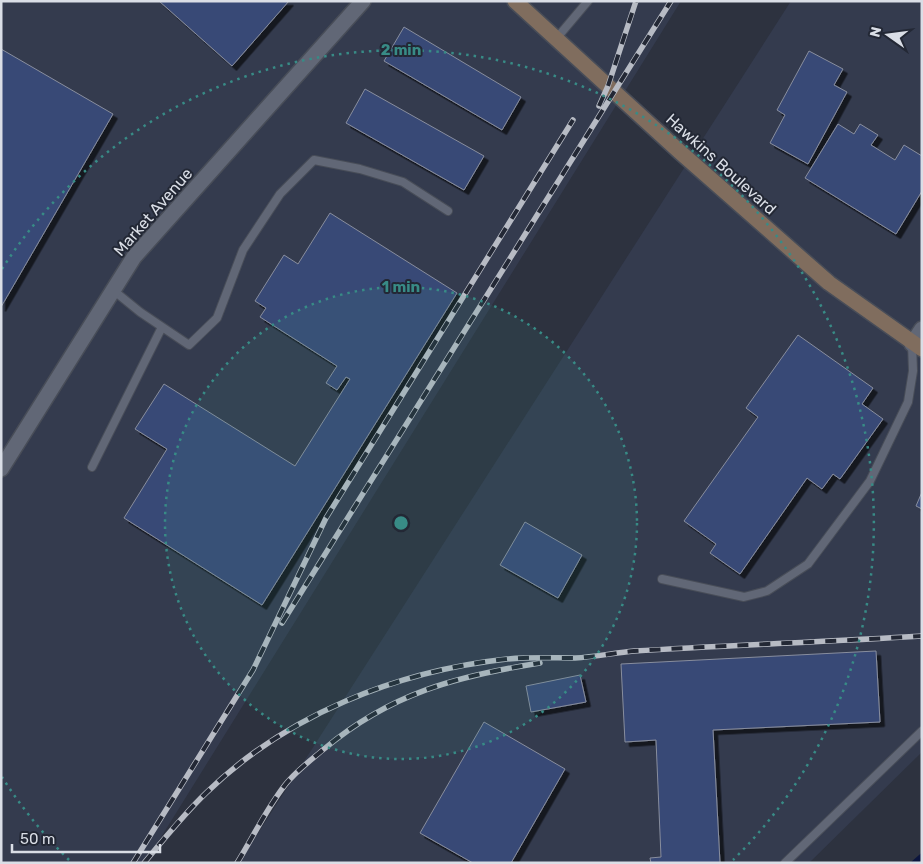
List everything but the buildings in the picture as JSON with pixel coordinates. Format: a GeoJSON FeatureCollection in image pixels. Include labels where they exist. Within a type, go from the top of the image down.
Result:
{"type":"FeatureCollection","features":[{"type":"Feature","properties":{"kind":"main road","name":"Hawkins Boulevard"},"geometry":{"type":"LineString","coordinates":[[515,1],[680,152],[829,283],[919,346]]}},
{"type":"Feature","properties":{"kind":"street","name":"Market Avenue"},"geometry":{"type":"LineString","coordinates":[[1,469],[134,257],[363,1]]}},
{"type":"Feature","properties":{"kind":"street"},"geometry":{"type":"LineString","coordinates":[[919,346],[922,329]]}},
{"type":"Feature","properties":{"kind":"lane"},"geometry":{"type":"LineString","coordinates":[[556,39],[588,1]]}},
{"type":"Feature","properties":{"kind":"lane"},"geometry":{"type":"LineString","coordinates":[[114,290],[189,345],[217,318],[243,250],[280,194],[314,160],[360,169],[403,182],[448,211]]}},
{"type":"Feature","properties":{"kind":"lane"},"geometry":{"type":"LineString","coordinates":[[92,466],[162,327]]}},
{"type":"Feature","properties":{"kind":"lane"},"geometry":{"type":"LineString","coordinates":[[662,579],[744,597],[766,591],[808,564],[870,481],[908,402],[919,346]]}},
{"type":"Feature","properties":{"kind":"lane"},"geometry":{"type":"LineString","coordinates":[[785,863],[922,732]]}},
{"type":"Feature","properties":{"kind":"shaded area"},"geometry":{"type":"Polygon","coordinates":[[[1,1],[681,1],[145,863],[1,863],[1,1]]]}},
{"type":"Feature","properties":{"kind":"shaded area"},"geometry":{"type":"Polygon","coordinates":[[[791,1],[922,1],[922,752],[809,863],[239,863],[791,1]]]}},
{"type":"Feature","properties":{"kind":"waterway"},"geometry":{"type":"LineString","coordinates":[[914,863],[922,856]]}},
{"type":"Feature","properties":{"kind":"railway"},"geometry":{"type":"LineString","coordinates":[[599,106],[608,86],[636,1]]}},
{"type":"Feature","properties":{"kind":"railway"},"geometry":{"type":"LineString","coordinates":[[282,623],[671,1]]}},
{"type":"Feature","properties":{"kind":"railway"},"geometry":{"type":"LineString","coordinates":[[133,863],[253,670],[326,518],[573,120]]}},
{"type":"Feature","properties":{"kind":"railway"},"geometry":{"type":"LineString","coordinates":[[144,863],[206,793],[237,765],[271,741],[307,719],[345,701],[425,674],[507,659],[575,658],[634,651],[922,636]]}},
{"type":"Feature","properties":{"kind":"railway"},"geometry":{"type":"LineString","coordinates":[[237,863],[272,803],[289,780],[349,730],[374,714],[426,690],[481,674],[540,663]]}}]}
